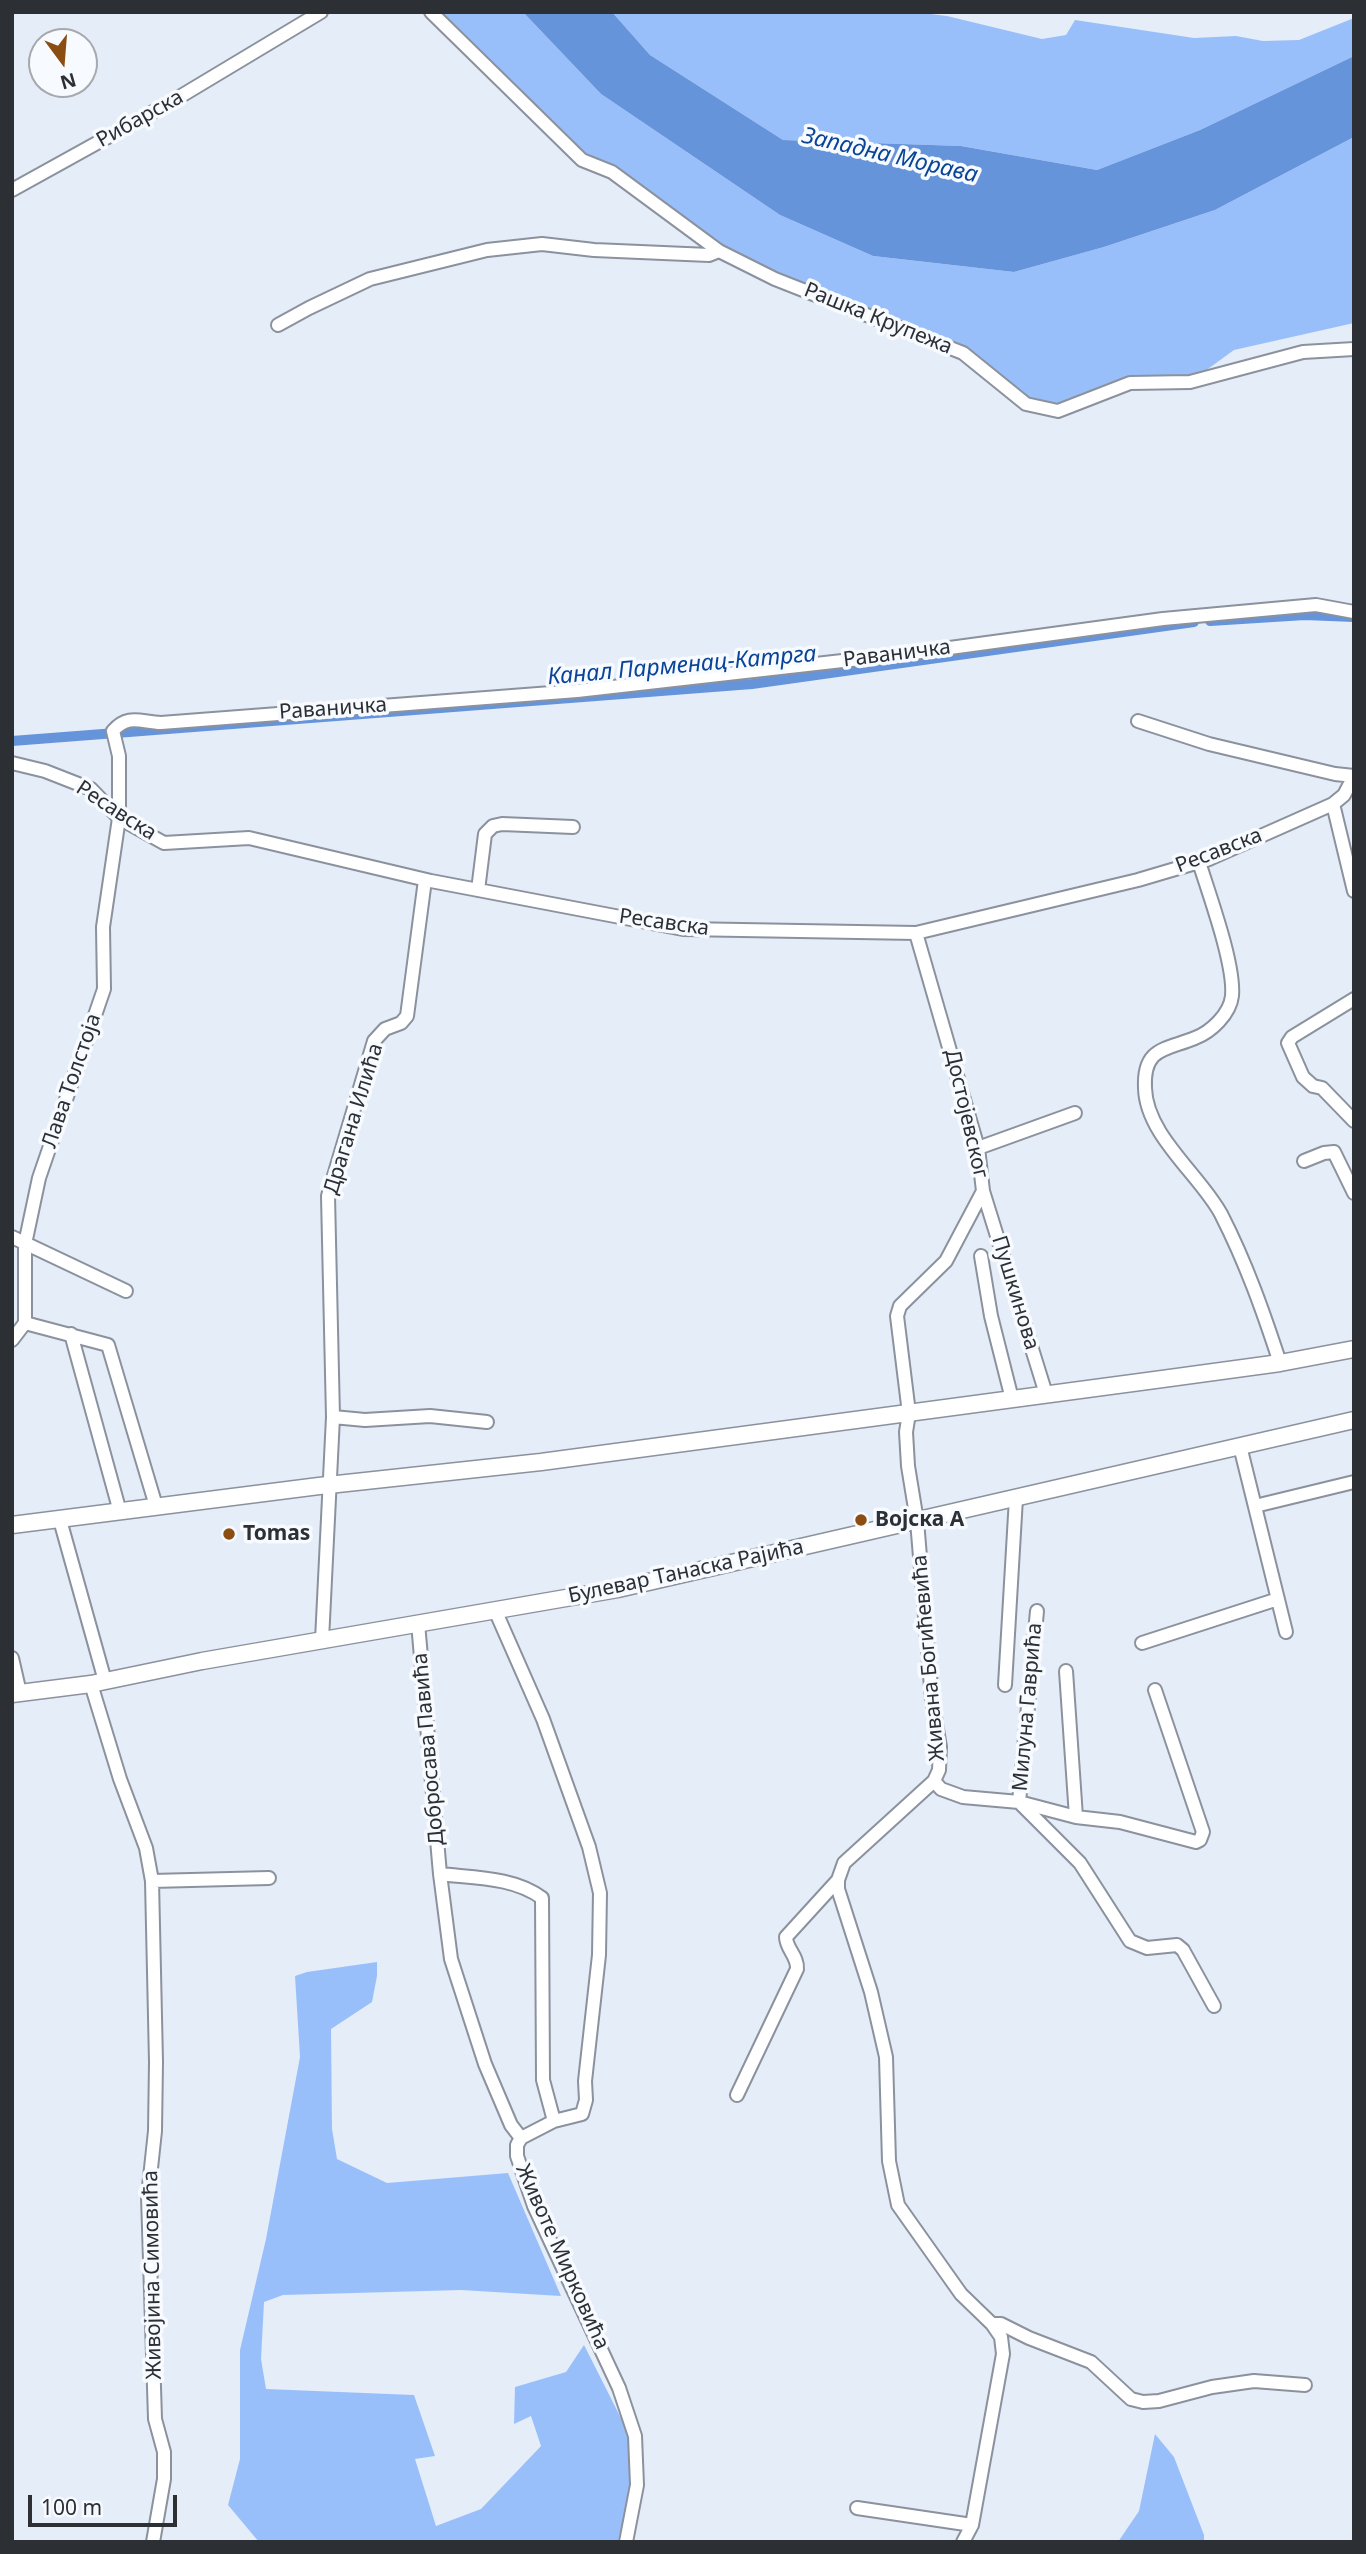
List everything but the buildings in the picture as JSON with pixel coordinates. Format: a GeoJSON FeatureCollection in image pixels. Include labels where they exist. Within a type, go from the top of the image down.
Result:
{"type":"FeatureCollection","features":[{"type":"Feature","properties":{"kind":"street","name":"Рибарска"},"geometry":{"type":"LineString","coordinates":[[12,190],[267,47],[321,12]]}},
{"type":"Feature","properties":{"kind":"street","name":"Рашка Крупежа"},"geometry":{"type":"LineString","coordinates":[[431,12],[582,160],[612,172],[719,251],[775,279],[963,353],[1026,404],[1058,411],[1130,383],[1190,382],[1303,352],[1354,349]]}},
{"type":"Feature","properties":{"kind":"street"},"geometry":{"type":"LineString","coordinates":[[278,325],[370,279],[487,250],[542,244],[594,250],[709,256],[719,251]]}},
{"type":"Feature","properties":{"kind":"street","name":"Раваничка"},"geometry":{"type":"LineString","coordinates":[[119,818],[119,755],[113,732],[121,722],[130,719],[161,723],[577,691],[913,653],[1163,618],[1316,605],[1354,612]]}},
{"type":"Feature","properties":{"kind":"street"},"geometry":{"type":"LineString","coordinates":[[1138,720],[1209,744],[1335,774],[1354,776]]}},
{"type":"Feature","properties":{"kind":"street","name":"Ресавска"},"geometry":{"type":"LineString","coordinates":[[12,764],[45,771],[91,789],[119,818],[164,843],[249,838],[425,880],[683,929],[916,933],[1138,880],[1199,862],[1333,804],[1344,795],[1354,776]]}},
{"type":"Feature","properties":{"kind":"street"},"geometry":{"type":"LineString","coordinates":[[1333,804],[1354,891]]}},
{"type":"Feature","properties":{"kind":"street","name":"Лава Толстоја"},"geometry":{"type":"LineString","coordinates":[[25,1323],[25,1244],[39,1178],[104,989],[103,927],[119,818]]}},
{"type":"Feature","properties":{"kind":"street"},"geometry":{"type":"LineString","coordinates":[[478,890],[485,834],[493,826],[573,827]]}},
{"type":"Feature","properties":{"kind":"street"},"geometry":{"type":"LineString","coordinates":[[1199,862],[1231,975],[1232,996],[1229,1007],[1217,1023],[1196,1038],[1171,1044],[1151,1058],[1144,1090],[1153,1119],[1219,1211],[1251,1277],[1280,1363]]}},
{"type":"Feature","properties":{"kind":"street","name":"Драгана Илића"},"geometry":{"type":"LineString","coordinates":[[331,1485],[333,1417],[328,1196],[374,1041],[384,1029],[401,1023],[407,1016],[425,880]]}},
{"type":"Feature","properties":{"kind":"street","name":"Достојевског"},"geometry":{"type":"LineString","coordinates":[[916,933],[953,1053],[978,1148],[983,1191],[946,1261],[900,1306],[897,1316],[909,1413],[906,1432],[908,1465],[917,1521]]}},
{"type":"Feature","properties":{"kind":"street"},"geometry":{"type":"LineString","coordinates":[[1354,999],[1292,1037],[1288,1043],[1303,1077],[1312,1086],[1322,1088],[1354,1121]]}},
{"type":"Feature","properties":{"kind":"street"},"geometry":{"type":"LineString","coordinates":[[978,1148],[1075,1113]]}},
{"type":"Feature","properties":{"kind":"street"},"geometry":{"type":"LineString","coordinates":[[1304,1161],[1324,1153],[1335,1152],[1354,1193]]}},
{"type":"Feature","properties":{"kind":"street","name":"Пушкинова"},"geometry":{"type":"LineString","coordinates":[[983,1191],[1046,1394]]}},
{"type":"Feature","properties":{"kind":"street"},"geometry":{"type":"LineString","coordinates":[[12,1237],[126,1292]]}},
{"type":"Feature","properties":{"kind":"street"},"geometry":{"type":"LineString","coordinates":[[981,1256],[991,1315],[1012,1399]]}},
{"type":"Feature","properties":{"kind":"street"},"geometry":{"type":"LineString","coordinates":[[12,1340],[25,1323],[108,1346],[156,1506]]}},
{"type":"Feature","properties":{"kind":"street"},"geometry":{"type":"LineString","coordinates":[[71,1334],[120,1512]]}},
{"type":"Feature","properties":{"kind":"street"},"geometry":{"type":"LineString","coordinates":[[12,1525],[541,1462],[1280,1363],[1354,1349]]}},
{"type":"Feature","properties":{"kind":"street"},"geometry":{"type":"LineString","coordinates":[[333,1417],[365,1420],[430,1416],[487,1422]]}},
{"type":"Feature","properties":{"kind":"street","name":"Булевар Танаска Рајића"},"geometry":{"type":"LineString","coordinates":[[16,1694],[98,1682],[618,1589],[1354,1420]]}},
{"type":"Feature","properties":{"kind":"street"},"geometry":{"type":"LineString","coordinates":[[1240,1446],[1286,1632]]}},
{"type":"Feature","properties":{"kind":"street"},"geometry":{"type":"LineString","coordinates":[[1255,1506],[1354,1482]]}},
{"type":"Feature","properties":{"kind":"street"},"geometry":{"type":"LineString","coordinates":[[322,1640],[331,1485]]}},
{"type":"Feature","properties":{"kind":"street"},"geometry":{"type":"LineString","coordinates":[[1005,1685],[1016,1497]]}},
{"type":"Feature","properties":{"kind":"street","name":"Живојина Симовића"},"geometry":{"type":"LineString","coordinates":[[60,1520],[120,1779],[146,1848],[152,1881],[156,2062],[155,2131],[148,2196],[155,2419],[164,2452],[164,2479],[153,2542]]}},
{"type":"Feature","properties":{"kind":"street","name":"Живана Богићевића"},"geometry":{"type":"LineString","coordinates":[[737,2095],[797,1969],[797,1960],[787,1944],[786,1937],[838,1880],[844,1863],[934,1781],[940,1770],[940,1747],[932,1699],[917,1521]]}},
{"type":"Feature","properties":{"kind":"street"},"geometry":{"type":"LineString","coordinates":[[1142,1643],[1278,1599]]}},
{"type":"Feature","properties":{"kind":"street","name":"Животе Мирковића"},"geometry":{"type":"LineString","coordinates":[[495,1610],[543,1719],[589,1847],[600,1893],[599,1955],[585,2081],[585,2108],[582,2113],[554,2121],[521,2138],[517,2145],[517,2157],[534,2206],[620,2388],[635,2436],[637,2485],[626,2542]]}},
{"type":"Feature","properties":{"kind":"street","name":"Милуна Гаврића"},"geometry":{"type":"LineString","coordinates":[[1019,1802],[1037,1611]]}},
{"type":"Feature","properties":{"kind":"street","name":"Добросава Павића"},"geometry":{"type":"LineString","coordinates":[[418,1623],[440,1874],[451,1959],[485,2064],[511,2125],[521,2138]]}},
{"type":"Feature","properties":{"kind":"street"},"geometry":{"type":"LineString","coordinates":[[12,1658],[16,1694]]}},
{"type":"Feature","properties":{"kind":"street","name":"Милуна Гаврића"},"geometry":{"type":"LineString","coordinates":[[1066,1671],[1076,1817]]}},
{"type":"Feature","properties":{"kind":"street","name":"Милуна Гаврића"},"geometry":{"type":"LineString","coordinates":[[934,1781],[941,1789],[963,1797],[1019,1802],[1076,1817],[1119,1822],[1196,1842],[1202,1836],[1155,1690]]}},
{"type":"Feature","properties":{"kind":"street","name":"Милуна Гаврића"},"geometry":{"type":"LineString","coordinates":[[1019,1802],[1080,1863],[1130,1941],[1147,1948],[1177,1945],[1183,1950],[1213,2006]]}},
{"type":"Feature","properties":{"kind":"street","name":"Добросава Павића"},"geometry":{"type":"LineString","coordinates":[[440,1874],[508,1882],[530,1889],[542,1898],[543,2080],[554,2121]]}},
{"type":"Feature","properties":{"kind":"street"},"geometry":{"type":"LineString","coordinates":[[152,1881],[269,1878]]}},
{"type":"Feature","properties":{"kind":"street"},"geometry":{"type":"LineString","coordinates":[[838,1880],[838,1889],[871,1992],[886,2057],[889,2161],[898,2205],[961,2294],[992,2324],[1001,2337],[1003,2354],[972,2525],[963,2542]]}},
{"type":"Feature","properties":{"kind":"street"},"geometry":{"type":"LineString","coordinates":[[992,2324],[1001,2324],[1091,2362],[1131,2399],[1143,2402],[1160,2401],[1212,2387],[1254,2381],[1305,2385]]}},
{"type":"Feature","properties":{"kind":"street"},"geometry":{"type":"LineString","coordinates":[[858,2508],[972,2525]]}},
{"type":"Feature","properties":{"kind":"shaded area"},"geometry":{"type":"Polygon","coordinates":[[[431,12],[523,12],[601,94],[780,215],[873,256],[1014,272],[1104,247],[1215,210],[1354,137],[1354,323],[1234,350],[1190,382],[1130,383],[1058,411],[1026,404],[963,353],[719,251],[612,172],[582,160],[431,12]]]}},
{"type":"Feature","properties":{"kind":"shaded area"},"geometry":{"type":"Polygon","coordinates":[[[612,12],[914,12],[947,16],[1042,39],[1066,35],[1075,20],[1194,38],[1236,36],[1263,41],[1299,40],[1354,18],[1354,56],[1200,130],[1097,170],[961,146],[783,140],[650,55],[612,12]]]}},
{"type":"Feature","properties":{"kind":"shaded area"},"geometry":{"type":"Polygon","coordinates":[[[377,1962],[372,2002],[331,2029],[332,2129],[337,2159],[387,2183],[508,2173],[561,2296],[461,2290],[283,2295],[264,2302],[261,2359],[266,2389],[414,2395],[435,2456],[415,2459],[436,2526],[481,2509],[541,2446],[531,2416],[514,2424],[515,2387],[566,2372],[584,2345],[628,2432],[631,2483],[618,2542],[259,2542],[228,2505],[240,2459],[240,2350],[266,2239],[300,2057],[295,1976],[377,1962]]]}},
{"type":"Feature","properties":{"kind":"shaded area"},"geometry":{"type":"Polygon","coordinates":[[[1155,2434],[1174,2457],[1204,2535],[1204,2542],[1118,2542],[1139,2511],[1155,2434]]]}},
{"type":"Feature","properties":{"kind":"water","name":"Западна Морава"},"geometry":{"type":"Polygon","coordinates":[[[523,12],[612,12],[650,55],[783,140],[961,146],[1097,170],[1200,130],[1354,56],[1354,137],[1215,210],[1104,247],[1014,272],[873,256],[780,215],[601,94],[523,12]]]}},
{"type":"Feature","properties":{"kind":"waterway","name":"Канал Парменац-Катрга"},"geometry":{"type":"LineString","coordinates":[[1210,621],[1305,615],[1354,617]]}},
{"type":"Feature","properties":{"kind":"waterway","name":"Канал Парменац-Катрга"},"geometry":{"type":"LineString","coordinates":[[12,741],[752,684],[1194,622]]}},
{"type":"Feature","properties":{"kind":"place","name":"Војска А"},"geometry":{"type":"Point","coordinates":[861,1520]}},
{"type":"Feature","properties":{"kind":"place","name":"Tomas"},"geometry":{"type":"Point","coordinates":[229,1534]}}]}
